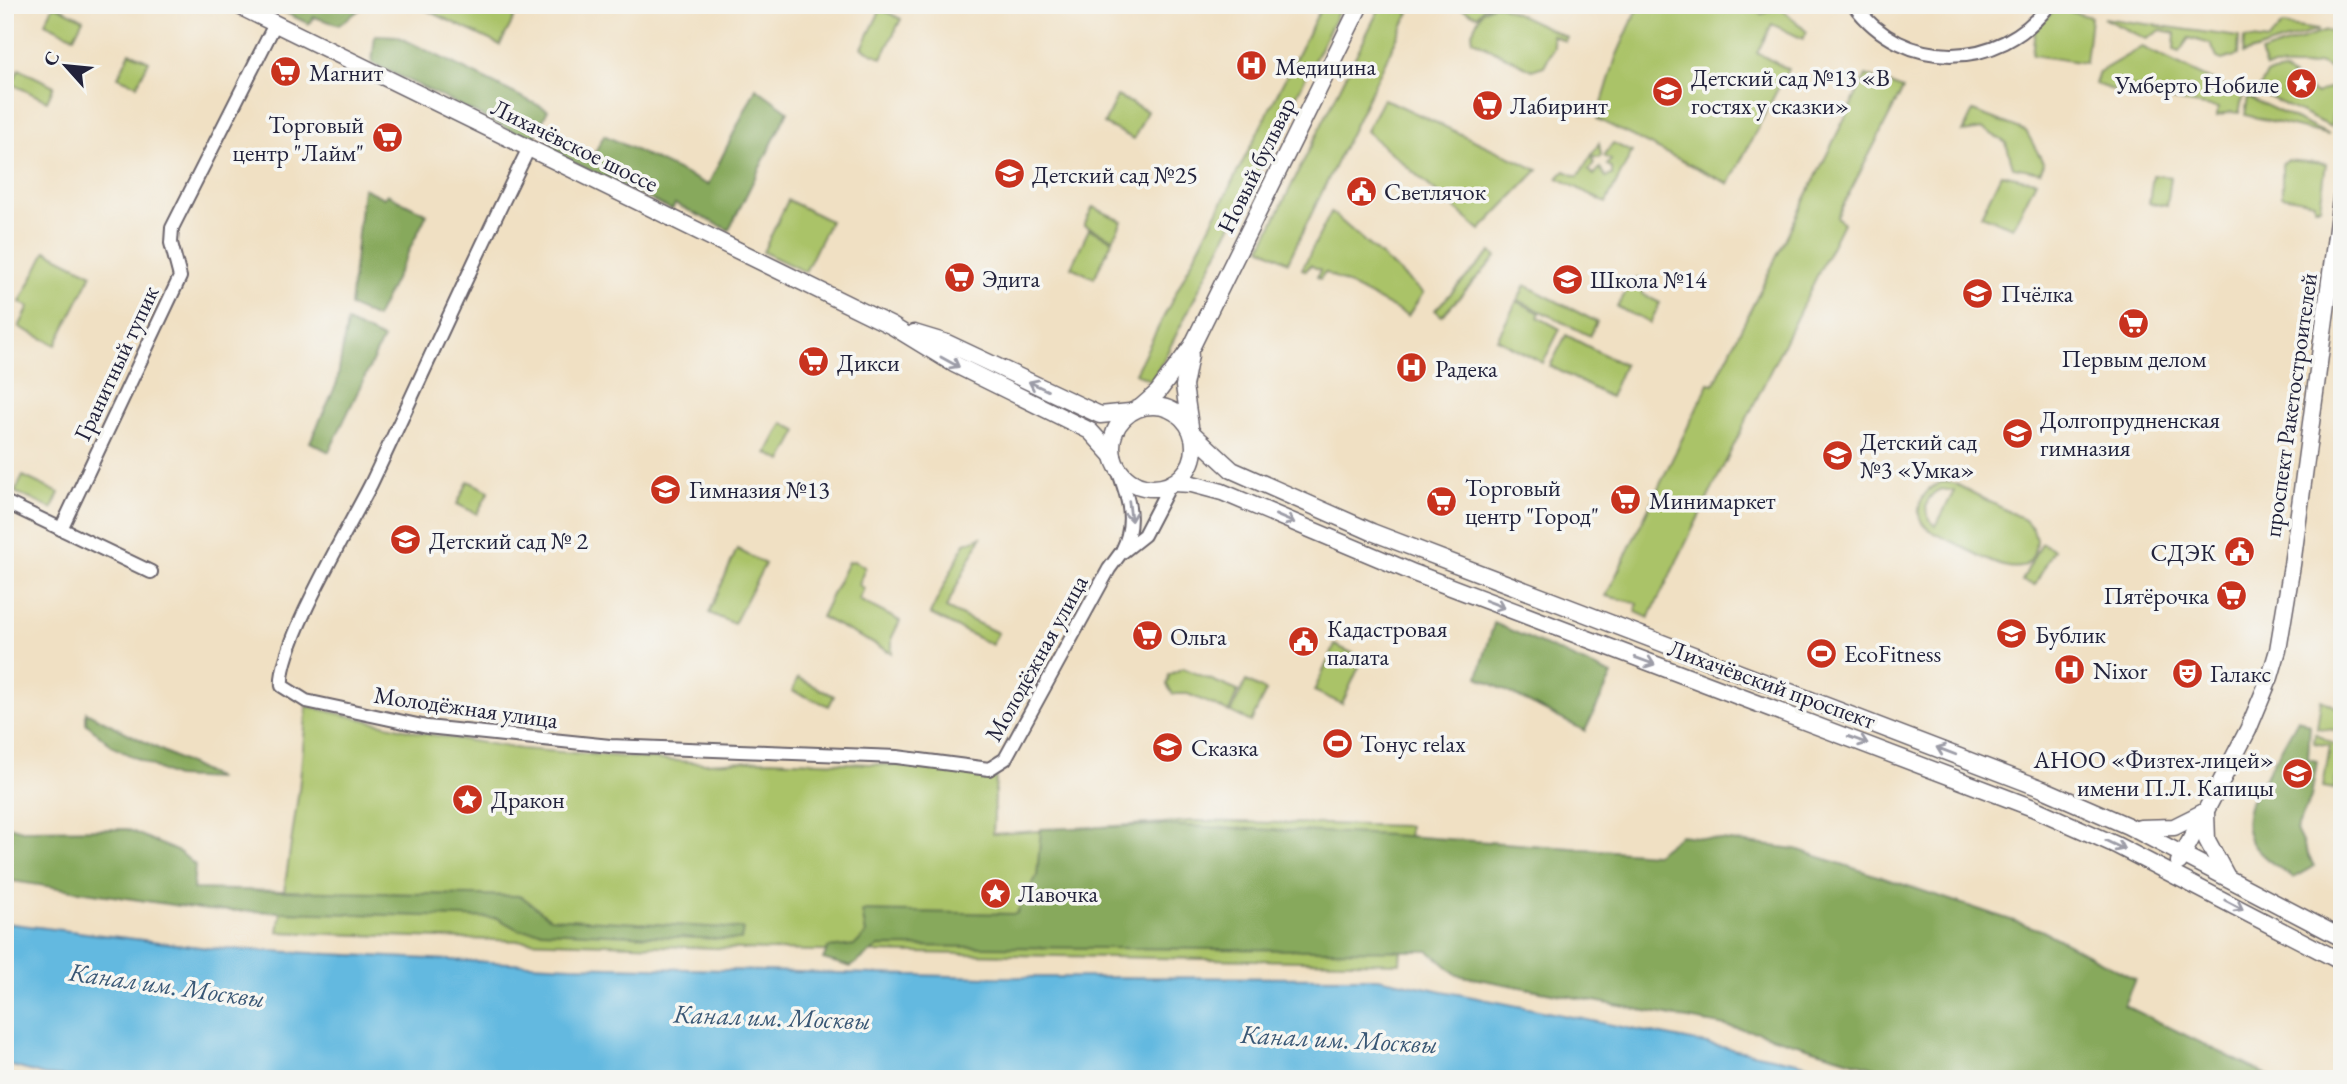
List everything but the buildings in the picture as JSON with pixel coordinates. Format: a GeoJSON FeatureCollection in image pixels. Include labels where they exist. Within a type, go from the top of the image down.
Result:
{"type":"FeatureCollection","features":[{"type":"Feature","properties":{"kind":"main road","name":"Лихачёвское шоссе"},"geometry":{"type":"LineString","coordinates":[[237,5],[892,326],[954,364],[1090,431],[1115,462]]}},
{"type":"Feature","properties":{"kind":"main road","name":"Новый бульвар"},"geometry":{"type":"LineString","coordinates":[[1135,410],[1158,392],[1192,346],[1360,5]]}},
{"type":"Feature","properties":{"kind":"main road","name":"проспект Ракетостроителей"},"geometry":{"type":"LineString","coordinates":[[2173,873],[2248,730],[2270,677],[2282,630],[2342,191]]}},
{"type":"Feature","properties":{"kind":"main road","name":"Лихачёвское шоссе"},"geometry":{"type":"LineString","coordinates":[[892,326],[947,343],[1100,415],[1135,410]]}},
{"type":"Feature","properties":{"kind":"main road","name":"Новый бульвар"},"geometry":{"type":"LineString","coordinates":[[1192,346],[1184,386],[1192,432]]}},
{"type":"Feature","properties":{"kind":"main road","name":"Лихачёвский проспект"},"geometry":{"type":"LineString","coordinates":[[1135,410],[1170,408],[1232,470],[1307,505],[1498,582],[2010,775],[2128,826],[2342,938]]}},
{"type":"Feature","properties":{"kind":"main road"},"geometry":{"type":"LineString","coordinates":[[1115,462],[1114,433],[1135,410]]}},
{"type":"Feature","properties":{"kind":"main road"},"geometry":{"type":"LineString","coordinates":[[1172,484],[1192,463],[1195,445],[1192,432]]}},
{"type":"Feature","properties":{"kind":"main road","name":"Лихачёвский проспект"},"geometry":{"type":"LineString","coordinates":[[1115,462],[1129,480],[1144,487],[1192,484],[1222,492],[1414,573],[1911,760],[2064,822],[2173,873],[2342,962]]}},
{"type":"Feature","properties":{"kind":"main road"},"geometry":{"type":"LineString","coordinates":[[2128,826],[2148,830],[2174,827],[2206,811],[2207,840],[2228,878]]}},
{"type":"Feature","properties":{"kind":"street"},"geometry":{"type":"LineString","coordinates":[[1854,5],[1877,30],[1903,46],[1923,53],[1949,56],[1988,51],[2023,32],[2049,5]]}},
{"type":"Feature","properties":{"kind":"street","name":"Гранитный тупик"},"geometry":{"type":"LineString","coordinates":[[61,529],[180,277],[171,243],[172,228],[275,24]]}},
{"type":"Feature","properties":{"kind":"street","name":"Молодёжная улица"},"geometry":{"type":"LineString","coordinates":[[529,148],[364,498],[296,632],[281,677],[282,687],[306,701],[468,733],[610,746],[897,757],[989,769],[1005,760],[1109,569],[1121,554],[1144,536],[1172,484]]}},
{"type":"Feature","properties":{"kind":"street","name":"Молодёжная улица"},"geometry":{"type":"LineString","coordinates":[[1115,462],[1131,513],[1130,531],[1121,554]]}},
{"type":"Feature","properties":{"kind":"street"},"geometry":{"type":"LineString","coordinates":[[5,502],[150,572]]}},
{"type":"Feature","properties":{"kind":"green space"},"geometry":{"type":"Polygon","coordinates":[[[54,5],[83,19],[74,37],[45,23],[54,5]]]}},
{"type":"Feature","properties":{"kind":"green space"},"geometry":{"type":"Polygon","coordinates":[[[269,5],[366,5],[339,25],[314,17],[309,24],[269,5]]]}},
{"type":"Feature","properties":{"kind":"green space"},"geometry":{"type":"Polygon","coordinates":[[[416,5],[521,5],[500,45],[416,5]]]}},
{"type":"Feature","properties":{"kind":"green space"},"geometry":{"type":"Polygon","coordinates":[[[1342,5],[1163,361],[1151,381],[1135,373],[1322,6],[1342,5]]]}},
{"type":"Feature","properties":{"kind":"green space"},"geometry":{"type":"Polygon","coordinates":[[[1381,5],[1393,5],[1409,13],[1288,262],[1261,247],[1381,5]]]}},
{"type":"Feature","properties":{"kind":"green space"},"geometry":{"type":"Polygon","coordinates":[[[1455,5],[1499,5],[1567,37],[1565,41],[1552,35],[1554,47],[1544,66],[1532,70],[1473,40],[1472,32],[1482,11],[1492,6],[1484,7],[1477,16],[1455,5]]]}},
{"type":"Feature","properties":{"kind":"green space","name":"Детский сад №13 «В гостях у сказки»"},"geometry":{"type":"Polygon","coordinates":[[[1639,5],[1752,5],[1762,14],[1779,6],[1807,32],[1803,39],[1772,24],[1757,53],[1788,69],[1729,184],[1597,119],[1616,57],[1639,5]]]}},
{"type":"Feature","properties":{"kind":"green space"},"geometry":{"type":"Polygon","coordinates":[[[2056,8],[2091,17],[2086,63],[2032,55],[2035,30],[2056,8]]]}},
{"type":"Feature","properties":{"kind":"green space"},"geometry":{"type":"Polygon","coordinates":[[[881,9],[901,19],[882,58],[862,48],[881,9]]]}},
{"type":"Feature","properties":{"kind":"green space"},"geometry":{"type":"Polygon","coordinates":[[[2103,18],[2239,37],[2238,55],[2222,60],[2217,58],[2211,44],[2189,38],[2179,52],[2174,50],[2175,33],[2161,30],[2146,39],[2103,18]]]}},
{"type":"Feature","properties":{"kind":"green space"},"geometry":{"type":"Polygon","coordinates":[[[2282,25],[2318,30],[2243,54],[2244,38],[2268,41],[2282,25]]]}},
{"type":"Feature","properties":{"kind":"green space"},"geometry":{"type":"Polygon","coordinates":[[[2326,31],[2342,34],[2338,72],[2319,63],[2305,67],[2266,68],[2260,53],[2326,31]]]}},
{"type":"Feature","properties":{"kind":"green space"},"geometry":{"type":"Polygon","coordinates":[[[375,35],[397,36],[548,110],[533,141],[372,63],[375,35]]]}},
{"type":"Feature","properties":{"kind":"green space"},"geometry":{"type":"Polygon","coordinates":[[[2142,47],[2243,95],[2239,113],[2217,116],[2218,108],[2163,99],[2125,84],[2121,93],[2095,84],[2099,72],[2142,47]]]}},
{"type":"Feature","properties":{"kind":"green space"},"geometry":{"type":"Polygon","coordinates":[[[130,52],[149,61],[137,85],[118,77],[130,52]]]}},
{"type":"Feature","properties":{"kind":"green space"},"geometry":{"type":"Polygon","coordinates":[[[19,69],[54,86],[47,101],[12,84],[19,69]]]}},
{"type":"Feature","properties":{"kind":"green space"},"geometry":{"type":"Polygon","coordinates":[[[2284,71],[2316,94],[2336,85],[2331,127],[2258,92],[2267,74],[2284,71]]]}},
{"type":"Feature","properties":{"kind":"green space"},"geometry":{"type":"Polygon","coordinates":[[[1866,75],[1903,89],[1837,217],[1843,223],[1649,618],[1636,612],[1637,603],[1606,596],[1709,383],[1714,384],[1866,75]]]}},
{"type":"Feature","properties":{"kind":"green space"},"geometry":{"type":"Polygon","coordinates":[[[756,88],[788,111],[729,230],[675,204],[672,210],[544,148],[547,142],[593,156],[604,135],[708,185],[756,88]]]}},
{"type":"Feature","properties":{"kind":"green space"},"geometry":{"type":"Polygon","coordinates":[[[1117,96],[1147,111],[1134,139],[1104,124],[1117,96]]]}},
{"type":"Feature","properties":{"kind":"green space"},"geometry":{"type":"Polygon","coordinates":[[[2248,97],[2329,135],[2245,115],[2248,97]]]}},
{"type":"Feature","properties":{"kind":"green space"},"geometry":{"type":"Polygon","coordinates":[[[1383,99],[1538,170],[1480,230],[1366,131],[1383,99]]]}},
{"type":"Feature","properties":{"kind":"green space"},"geometry":{"type":"Polygon","coordinates":[[[1973,111],[2026,131],[2044,164],[2040,172],[2013,167],[2006,143],[1983,129],[1963,132],[1973,111]]]}},
{"type":"Feature","properties":{"kind":"green space"},"geometry":{"type":"Polygon","coordinates":[[[1599,143],[1601,155],[1599,158],[1592,157],[1594,164],[1588,170],[1594,175],[1600,168],[1606,177],[1612,175],[1612,168],[1607,165],[1611,160],[1604,156],[1613,143],[1632,152],[1606,203],[1558,178],[1565,171],[1578,177],[1599,143]]]}},
{"type":"Feature","properties":{"kind":"green space"},"geometry":{"type":"Polygon","coordinates":[[[2286,160],[2326,164],[2320,207],[2314,207],[2314,202],[2282,196],[2282,164],[2286,160]]]}},
{"type":"Feature","properties":{"kind":"green space"},"geometry":{"type":"Polygon","coordinates":[[[2001,174],[2036,181],[2013,227],[1981,215],[2001,174]]]}},
{"type":"Feature","properties":{"kind":"green space"},"geometry":{"type":"Polygon","coordinates":[[[2153,175],[2171,177],[2167,206],[2149,203],[2153,175]]]}},
{"type":"Feature","properties":{"kind":"green space"},"geometry":{"type":"Polygon","coordinates":[[[363,188],[384,198],[387,194],[427,214],[376,318],[350,306],[363,188]]]}},
{"type":"Feature","properties":{"kind":"green space"},"geometry":{"type":"Polygon","coordinates":[[[788,200],[830,221],[805,272],[763,252],[788,200]]]}},
{"type":"Feature","properties":{"kind":"green space"},"geometry":{"type":"Polygon","coordinates":[[[1093,207],[1122,221],[1113,239],[1084,225],[1093,207]]]}},
{"type":"Feature","properties":{"kind":"green space"},"geometry":{"type":"Polygon","coordinates":[[[1331,212],[1423,293],[1408,316],[1325,272],[1320,279],[1317,277],[1320,270],[1310,265],[1306,271],[1302,269],[1331,212]]]}},
{"type":"Feature","properties":{"kind":"green space"},"geometry":{"type":"Polygon","coordinates":[[[1089,229],[1113,240],[1094,278],[1071,267],[1089,229]]]}},
{"type":"Feature","properties":{"kind":"green space"},"geometry":{"type":"Polygon","coordinates":[[[46,251],[92,274],[56,345],[19,327],[29,307],[20,302],[46,251]]]}},
{"type":"Feature","properties":{"kind":"green space"},"geometry":{"type":"Polygon","coordinates":[[[1491,252],[1496,257],[1442,316],[1435,310],[1491,252]]]}},
{"type":"Feature","properties":{"kind":"green space"},"geometry":{"type":"Polygon","coordinates":[[[1638,278],[1647,283],[1642,294],[1660,303],[1650,323],[1617,307],[1632,282],[1638,278]]]}},
{"type":"Feature","properties":{"kind":"green space"},"geometry":{"type":"Polygon","coordinates":[[[1525,285],[1597,322],[1590,336],[1518,300],[1525,285]]]}},
{"type":"Feature","properties":{"kind":"green space"},"geometry":{"type":"Polygon","coordinates":[[[1517,301],[1540,313],[1538,317],[1560,329],[1543,363],[1497,339],[1517,301]]]}},
{"type":"Feature","properties":{"kind":"green space"},"geometry":{"type":"Polygon","coordinates":[[[347,322],[383,339],[329,452],[310,442],[337,383],[347,322]]]}},
{"type":"Feature","properties":{"kind":"green space"},"geometry":{"type":"Polygon","coordinates":[[[1566,335],[1624,365],[1610,397],[1550,366],[1566,335]]]}},
{"type":"Feature","properties":{"kind":"green space"},"geometry":{"type":"Polygon","coordinates":[[[783,423],[798,431],[782,461],[767,453],[783,423]]]}},
{"type":"Feature","properties":{"kind":"green space"},"geometry":{"type":"Polygon","coordinates":[[[23,476],[59,493],[52,509],[15,492],[23,476]]]}},
{"type":"Feature","properties":{"kind":"green space"},"geometry":{"type":"Polygon","coordinates":[[[468,481],[489,491],[477,514],[457,504],[468,481]]]}},
{"type":"Feature","properties":{"kind":"green space"},"geometry":{"type":"Polygon","coordinates":[[[1943,482],[1954,483],[2025,520],[2033,529],[2036,540],[2033,555],[2027,564],[2006,567],[1994,563],[1927,528],[1919,515],[1919,508],[1925,495],[1943,482]],[[1941,489],[1928,501],[1928,516],[1936,526],[1954,491],[1941,489]]]}},
{"type":"Feature","properties":{"kind":"green space"},"geometry":{"type":"Polygon","coordinates":[[[981,537],[946,608],[998,633],[992,645],[930,614],[965,543],[981,537]]]}},
{"type":"Feature","properties":{"kind":"green space"},"geometry":{"type":"Polygon","coordinates":[[[2041,543],[2054,549],[2035,585],[2022,581],[2041,543]]]}},
{"type":"Feature","properties":{"kind":"green space"},"geometry":{"type":"Polygon","coordinates":[[[737,549],[765,564],[734,624],[709,613],[737,549]]]}},
{"type":"Feature","properties":{"kind":"green space"},"geometry":{"type":"Polygon","coordinates":[[[854,561],[865,567],[859,585],[864,588],[859,600],[900,621],[892,637],[892,653],[821,617],[848,562],[854,561]]]}},
{"type":"Feature","properties":{"kind":"green space"},"geometry":{"type":"Polygon","coordinates":[[[1494,623],[1612,675],[1585,731],[1478,677],[1494,623]]]}},
{"type":"Feature","properties":{"kind":"green space"},"geometry":{"type":"Polygon","coordinates":[[[1335,645],[1363,658],[1342,704],[1314,691],[1335,645]]]}},
{"type":"Feature","properties":{"kind":"green space"},"geometry":{"type":"Polygon","coordinates":[[[1183,668],[1238,691],[1229,712],[1188,694],[1173,694],[1167,685],[1169,675],[1183,668]]]}},
{"type":"Feature","properties":{"kind":"green space"},"geometry":{"type":"Polygon","coordinates":[[[798,678],[834,696],[829,706],[792,691],[798,678]]]}},
{"type":"Feature","properties":{"kind":"green space"},"geometry":{"type":"Polygon","coordinates":[[[1246,681],[1266,691],[1251,722],[1231,712],[1246,681]]]}},
{"type":"Feature","properties":{"kind":"green space"},"geometry":{"type":"Polygon","coordinates":[[[2321,700],[2342,710],[2342,731],[2317,728],[2321,700]]]}},
{"type":"Feature","properties":{"kind":"green space"},"geometry":{"type":"Polygon","coordinates":[[[307,706],[421,733],[521,749],[704,763],[768,760],[895,765],[996,777],[993,834],[1192,821],[1409,826],[1400,963],[770,950],[278,932],[299,789],[307,706]]]}},
{"type":"Feature","properties":{"kind":"green space"},"geometry":{"type":"Polygon","coordinates":[[[86,712],[218,779],[175,777],[113,747],[86,723],[86,712]]]}},
{"type":"Feature","properties":{"kind":"green space"},"geometry":{"type":"Polygon","coordinates":[[[2298,719],[2310,725],[2308,759],[2317,761],[2311,797],[2296,830],[2314,866],[2293,878],[2256,849],[2247,830],[2246,819],[2249,806],[2298,719]]]}},
{"type":"Feature","properties":{"kind":"green space"},"geometry":{"type":"Polygon","coordinates":[[[2315,733],[2342,749],[2334,789],[2323,787],[2330,746],[2314,743],[2315,733]]]}},
{"type":"Feature","properties":{"kind":"green space"},"geometry":{"type":"Polygon","coordinates":[[[5,825],[22,830],[127,829],[181,853],[195,865],[193,889],[521,896],[550,918],[743,929],[741,940],[519,930],[497,918],[206,910],[5,880],[5,825]]]}},
{"type":"Feature","properties":{"kind":"green space"},"geometry":{"type":"Polygon","coordinates":[[[1162,825],[1391,835],[1655,854],[1680,835],[1796,849],[2041,930],[2135,979],[2124,1005],[2275,1079],[1913,1079],[1757,1032],[1457,975],[1429,951],[879,946],[851,967],[823,959],[828,948],[855,945],[866,934],[862,911],[1016,914],[1037,876],[1041,829],[1162,825]]]}},
{"type":"Feature","properties":{"kind":"water","name":"Канал им. Москвы"},"geometry":{"type":"Polygon","coordinates":[[[5,923],[208,948],[571,966],[988,977],[1378,978],[1802,1063],[1852,1079],[94,1079],[44,1075],[5,1064],[5,923]]]}},
{"type":"Feature","properties":{"kind":"place","name":"Медицина"},"geometry":{"type":"Point","coordinates":[1252,66]}},
{"type":"Feature","properties":{"kind":"place","name":"Магнит"},"geometry":{"type":"Point","coordinates":[286,72]}},
{"type":"Feature","properties":{"kind":"place","name":"Умберто Нобиле"},"geometry":{"type":"Point","coordinates":[2302,84]}},
{"type":"Feature","properties":{"kind":"place","name":"Детский сад №13 «В гостях у сказки»"},"geometry":{"type":"Point","coordinates":[1668,91]}},
{"type":"Feature","properties":{"kind":"place","name":"Лабиринт"},"geometry":{"type":"Point","coordinates":[1487,105]}},
{"type":"Feature","properties":{"kind":"place","name":"Торговый центр \"Лайм\""},"geometry":{"type":"Point","coordinates":[387,138]}},
{"type":"Feature","properties":{"kind":"place","name":"Детский сад №25"},"geometry":{"type":"Point","coordinates":[1009,174]}},
{"type":"Feature","properties":{"kind":"place","name":"Светлячок"},"geometry":{"type":"Point","coordinates":[1361,191]}},
{"type":"Feature","properties":{"kind":"place","name":"Эдита"},"geometry":{"type":"Point","coordinates":[959,278]}},
{"type":"Feature","properties":{"kind":"place","name":"Школа №14"},"geometry":{"type":"Point","coordinates":[1567,279]}},
{"type":"Feature","properties":{"kind":"place","name":"Пчёлка"},"geometry":{"type":"Point","coordinates":[1978,293]}},
{"type":"Feature","properties":{"kind":"place","name":"Первым делом"},"geometry":{"type":"Point","coordinates":[2134,324]}},
{"type":"Feature","properties":{"kind":"place","name":"Дикси"},"geometry":{"type":"Point","coordinates":[814,362]}},
{"type":"Feature","properties":{"kind":"place","name":"Радека"},"geometry":{"type":"Point","coordinates":[1412,368]}},
{"type":"Feature","properties":{"kind":"place","name":"Долгопрудненская гимназия"},"geometry":{"type":"Point","coordinates":[2017,433]}},
{"type":"Feature","properties":{"kind":"place","name":"Детский сад №3 «Умка»"},"geometry":{"type":"Point","coordinates":[1837,455]}},
{"type":"Feature","properties":{"kind":"place","name":"Гимназия №13"},"geometry":{"type":"Point","coordinates":[666,489]}},
{"type":"Feature","properties":{"kind":"place","name":"Минимаркет"},"geometry":{"type":"Point","coordinates":[1626,500]}},
{"type":"Feature","properties":{"kind":"place","name":"Торговый центр \"Город\""},"geometry":{"type":"Point","coordinates":[1442,501]}},
{"type":"Feature","properties":{"kind":"place","name":"Детский сад № 2"},"geometry":{"type":"Point","coordinates":[406,540]}},
{"type":"Feature","properties":{"kind":"place","name":"СДЭК"},"geometry":{"type":"Point","coordinates":[2239,552]}},
{"type":"Feature","properties":{"kind":"place","name":"Пятёрочка"},"geometry":{"type":"Point","coordinates":[2232,595]}},
{"type":"Feature","properties":{"kind":"place","name":"Бублик"},"geometry":{"type":"Point","coordinates":[2012,634]}},
{"type":"Feature","properties":{"kind":"place","name":"Ольга"},"geometry":{"type":"Point","coordinates":[1147,636]}},
{"type":"Feature","properties":{"kind":"place","name":"Кадастровая палата"},"geometry":{"type":"Point","coordinates":[1304,642]}},
{"type":"Feature","properties":{"kind":"place","name":"EcoFitness"},"geometry":{"type":"Point","coordinates":[1821,653]}},
{"type":"Feature","properties":{"kind":"place","name":"Nixor"},"geometry":{"type":"Point","coordinates":[2070,670]}},
{"type":"Feature","properties":{"kind":"place","name":"Галакс"},"geometry":{"type":"Point","coordinates":[2187,673]}},
{"type":"Feature","properties":{"kind":"place","name":"Тонус relax"},"geometry":{"type":"Point","coordinates":[1337,743]}},
{"type":"Feature","properties":{"kind":"place","name":"Сказка"},"geometry":{"type":"Point","coordinates":[1168,747]}},
{"type":"Feature","properties":{"kind":"place","name":"АНОО «Физтех-лицей» имени П.Л. Капицы"},"geometry":{"type":"Point","coordinates":[2297,773]}},
{"type":"Feature","properties":{"kind":"place","name":"Дракон"},"geometry":{"type":"Point","coordinates":[468,799]}},
{"type":"Feature","properties":{"kind":"place","name":"Лавочка"},"geometry":{"type":"Point","coordinates":[995,893]}}]}
